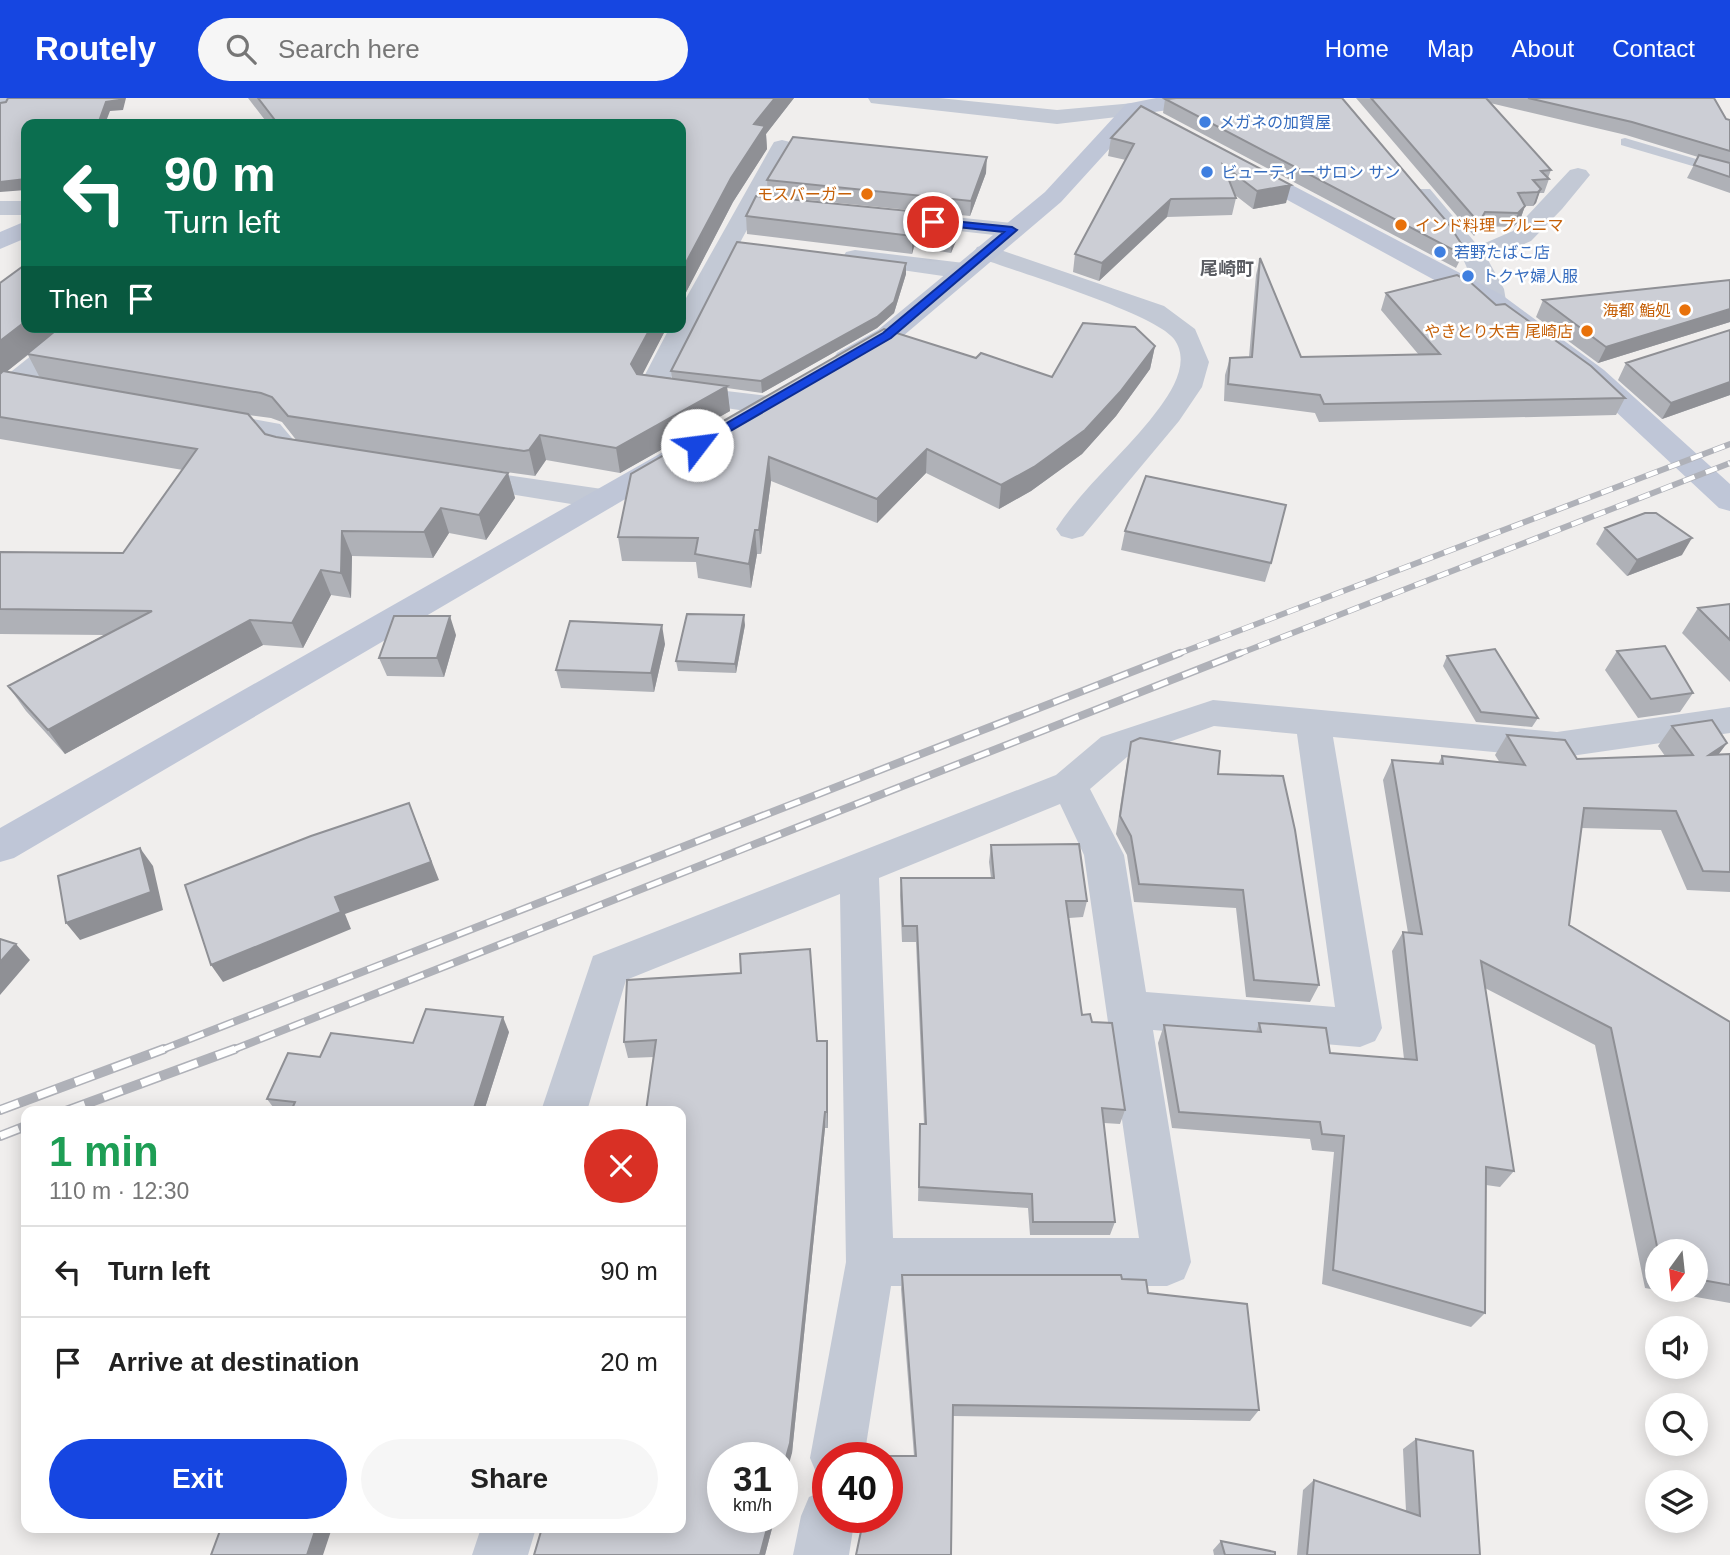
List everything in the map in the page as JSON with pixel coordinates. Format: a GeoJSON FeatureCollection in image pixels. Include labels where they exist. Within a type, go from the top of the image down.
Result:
{"type":"FeatureCollection","features":[{"type":"Feature","properties":{"kind":"street"},"geometry":{"type":"LineString","coordinates":[[0,105],[4,98]]}},
{"type":"Feature","properties":{"kind":"street"},"geometry":{"type":"LineString","coordinates":[[879,98],[1056,117],[1124,104],[1208,98]]}},
{"type":"Feature","properties":{"kind":"street"},"geometry":{"type":"LineString","coordinates":[[1124,104],[1171,129]]}},
{"type":"Feature","properties":{"kind":"street"},"geometry":{"type":"LineString","coordinates":[[827,370],[887,336],[1053,197],[1124,104]]}},
{"type":"Feature","properties":{"kind":"street"},"geometry":{"type":"LineString","coordinates":[[686,324],[730,242],[747,203],[782,147]]}},
{"type":"Feature","properties":{"kind":"street"},"geometry":{"type":"LineString","coordinates":[[1220,155],[1493,301],[1607,372],[1730,501]]}},
{"type":"Feature","properties":{"kind":"street"},"geometry":{"type":"LineString","coordinates":[[1474,257],[1522,236],[1555,204],[1578,175]]}},
{"type":"Feature","properties":{"kind":"street"},"geometry":{"type":"LineString","coordinates":[[1407,176],[1474,257],[1493,292],[1493,301]]}},
{"type":"Feature","properties":{"kind":"street"},"geometry":{"type":"LineString","coordinates":[[747,203],[773,206]]}},
{"type":"Feature","properties":{"kind":"street"},"geometry":{"type":"LineString","coordinates":[[0,208],[21,208]]}},
{"type":"Feature","properties":{"kind":"street"},"geometry":{"type":"LineString","coordinates":[[880,217],[1012,230]]}},
{"type":"Feature","properties":{"kind":"street"},"geometry":{"type":"LineString","coordinates":[[0,242],[21,231]]}},
{"type":"Feature","properties":{"kind":"street"},"geometry":{"type":"LineString","coordinates":[[730,242],[758,245]]}},
{"type":"Feature","properties":{"kind":"street"},"geometry":{"type":"LineString","coordinates":[[986,252],[1155,312],[1186,335],[1195,362],[1188,387],[1169,415],[1072,529]]}},
{"type":"Feature","properties":{"kind":"street"},"geometry":{"type":"LineString","coordinates":[[826,254],[964,271]]}},
{"type":"Feature","properties":{"kind":"street"},"geometry":{"type":"LineString","coordinates":[[6,389],[77,333]]}},
{"type":"Feature","properties":{"kind":"street"},"geometry":{"type":"LineString","coordinates":[[681,333],[651,390],[768,405]]}},
{"type":"Feature","properties":{"kind":"street"},"geometry":{"type":"LineString","coordinates":[[6,389],[52,392]]}},
{"type":"Feature","properties":{"kind":"street"},"geometry":{"type":"LineString","coordinates":[[732,425],[792,391]]}},
{"type":"Feature","properties":{"kind":"street"},"geometry":{"type":"LineString","coordinates":[[188,416],[270,430],[287,451],[342,459]]}},
{"type":"Feature","properties":{"kind":"street"},"geometry":{"type":"LineString","coordinates":[[0,847],[697,445]]}},
{"type":"Feature","properties":{"kind":"street"},"geometry":{"type":"LineString","coordinates":[[438,474],[602,499]]}},
{"type":"Feature","properties":{"kind":"street"},"geometry":{"type":"LineString","coordinates":[[566,1106],[608,969],[1069,785],[1114,747],[1213,713],[1557,745],[1730,720]]}},
{"type":"Feature","properties":{"kind":"street"},"geometry":{"type":"LineString","coordinates":[[1128,1009],[1360,1028],[1313,723]]}},
{"type":"Feature","properties":{"kind":"street"},"geometry":{"type":"LineString","coordinates":[[870,1262],[1167,1262],[1104,855],[1069,785]]}},
{"type":"Feature","properties":{"kind":"street"},"geometry":{"type":"LineString","coordinates":[[840,1442],[870,1262],[859,869]]}},
{"type":"Feature","properties":{"kind":"street"},"geometry":{"type":"LineString","coordinates":[[500,1555],[507,1533]]}},
{"type":"Feature","properties":{"kind":"street"},"geometry":{"type":"LineString","coordinates":[[821,1555],[825,1533]]}},
{"type":"Feature","properties":{"kind":"lane"},"geometry":{"type":"LineString","coordinates":[[1625,142],[1730,173]]}},
{"type":"Feature","properties":{"kind":"building"},"geometry":{"type":"Polygon","coordinates":[[[8,98],[120,98],[106,102],[100,119],[21,119],[21,180],[0,182],[0,103],[6,102],[8,98]]]}},
{"type":"Feature","properties":{"kind":"building"},"geometry":{"type":"Polygon","coordinates":[[[258,98],[775,98],[754,124],[765,126],[731,178],[686,263],[686,119],[274,119],[258,98]]]}},
{"type":"Feature","properties":{"kind":"building"},"geometry":{"type":"Polygon","coordinates":[[[1342,98],[1448,223],[1464,248],[1461,254],[1165,99],[1342,98]]]}},
{"type":"Feature","properties":{"kind":"building"},"geometry":{"type":"Polygon","coordinates":[[[1371,98],[1486,98],[1551,170],[1541,171],[1549,179],[1533,180],[1541,189],[1538,192],[1518,193],[1525,206],[1518,213],[1485,212],[1479,223],[1371,98]]]}},
{"type":"Feature","properties":{"kind":"building"},"geometry":{"type":"Polygon","coordinates":[[[1528,98],[1714,98],[1726,119],[1730,120],[1730,151],[1632,122],[1528,98]]]}},
{"type":"Feature","properties":{"kind":"building"},"geometry":{"type":"Polygon","coordinates":[[[1141,106],[1291,185],[1257,191],[1223,165],[1236,198],[1171,199],[1102,263],[1075,254],[1134,144],[1111,138],[1141,106]]]}},
{"type":"Feature","properties":{"kind":"building"},"geometry":{"type":"Polygon","coordinates":[[[793,137],[987,157],[971,201],[767,180],[793,137]]]}},
{"type":"Feature","properties":{"kind":"building"},"geometry":{"type":"Polygon","coordinates":[[[1699,155],[1730,163],[1730,177],[1694,165],[1699,155]]]}},
{"type":"Feature","properties":{"kind":"building"},"geometry":{"type":"Polygon","coordinates":[[[756,196],[960,216],[952,235],[914,229],[912,236],[746,216],[756,196]]]}},
{"type":"Feature","properties":{"kind":"building"},"geometry":{"type":"Polygon","coordinates":[[[737,242],[906,263],[894,302],[877,317],[761,381],[671,371],[737,242]]]}},
{"type":"Feature","properties":{"kind":"building"},"geometry":{"type":"Polygon","coordinates":[[[1260,258],[1301,357],[1440,354],[1386,293],[1457,275],[1469,281],[1496,305],[1505,304],[1591,366],[1625,398],[1324,404],[1320,395],[1228,384],[1230,358],[1252,357],[1260,258]]]}},
{"type":"Feature","properties":{"kind":"building"},"geometry":{"type":"Polygon","coordinates":[[[21,268],[21,325],[0,341],[0,283],[21,268]]]}},
{"type":"Feature","properties":{"kind":"building"},"geometry":{"type":"Polygon","coordinates":[[[1730,280],[1730,309],[1606,347],[1543,300],[1730,280]]]}},
{"type":"Feature","properties":{"kind":"building"},"geometry":{"type":"Polygon","coordinates":[[[1083,323],[1135,327],[1155,346],[1120,392],[1085,430],[1034,467],[1001,485],[927,449],[877,499],[769,457],[759,530],[755,530],[749,564],[695,554],[698,538],[618,537],[631,474],[884,329],[976,358],[981,353],[1052,377],[1083,323]]]}},
{"type":"Feature","properties":{"kind":"building"},"geometry":{"type":"Polygon","coordinates":[[[1730,330],[1730,382],[1671,403],[1626,363],[1730,330]]]}},
{"type":"Feature","properties":{"kind":"building"},"geometry":{"type":"Polygon","coordinates":[[[53,333],[648,333],[631,364],[637,374],[727,386],[616,448],[540,435],[529,450],[524,451],[288,416],[272,397],[261,393],[27,354],[53,333]]]}},
{"type":"Feature","properties":{"kind":"building"},"geometry":{"type":"Polygon","coordinates":[[[3,371],[248,414],[265,434],[276,437],[508,473],[479,515],[441,508],[424,532],[342,531],[341,573],[321,570],[292,623],[250,620],[48,730],[8,686],[152,611],[0,609],[0,552],[123,553],[197,449],[0,417],[0,374],[3,371]]]}},
{"type":"Feature","properties":{"kind":"building"},"geometry":{"type":"Polygon","coordinates":[[[1146,476],[1286,505],[1271,563],[1125,531],[1146,476]]]}},
{"type":"Feature","properties":{"kind":"building"},"geometry":{"type":"Polygon","coordinates":[[[1645,513],[1656,513],[1692,538],[1637,560],[1605,528],[1645,513]]]}},
{"type":"Feature","properties":{"kind":"building"},"geometry":{"type":"Polygon","coordinates":[[[1730,604],[1730,640],[1698,608],[1730,604]]]}},
{"type":"Feature","properties":{"kind":"building"},"geometry":{"type":"Polygon","coordinates":[[[687,614],[744,615],[735,664],[676,661],[687,614]]]}},
{"type":"Feature","properties":{"kind":"building"},"geometry":{"type":"Polygon","coordinates":[[[394,616],[450,616],[437,658],[379,658],[394,616]]]}},
{"type":"Feature","properties":{"kind":"building"},"geometry":{"type":"Polygon","coordinates":[[[570,621],[662,625],[651,673],[556,670],[570,621]]]}},
{"type":"Feature","properties":{"kind":"building"},"geometry":{"type":"Polygon","coordinates":[[[1665,646],[1693,693],[1651,699],[1617,651],[1665,646]]]}},
{"type":"Feature","properties":{"kind":"building"},"geometry":{"type":"Polygon","coordinates":[[[1495,649],[1538,718],[1481,712],[1447,656],[1495,649]]]}},
{"type":"Feature","properties":{"kind":"building"},"geometry":{"type":"Polygon","coordinates":[[[1712,720],[1727,743],[1709,755],[1730,754],[1730,872],[1703,871],[1676,811],[1584,808],[1569,925],[1730,1022],[1730,1285],[1708,1281],[1708,1239],[1655,1239],[1611,1028],[1481,961],[1514,1171],[1486,1167],[1485,1313],[1333,1270],[1344,1136],[1322,1134],[1320,1122],[1179,1112],[1164,1025],[1261,1032],[1259,1023],[1326,1028],[1330,1053],[1417,1060],[1403,932],[1422,934],[1392,760],[1443,764],[1442,756],[1525,765],[1507,735],[1565,740],[1577,759],[1693,755],[1672,726],[1712,720]]]}},
{"type":"Feature","properties":{"kind":"building"},"geometry":{"type":"Polygon","coordinates":[[[1140,738],[1220,751],[1218,774],[1283,776],[1295,830],[1319,985],[1254,980],[1243,890],[1139,884],[1131,836],[1120,816],[1131,742],[1140,738]]]}},
{"type":"Feature","properties":{"kind":"building"},"geometry":{"type":"Polygon","coordinates":[[[409,803],[431,862],[335,897],[341,912],[211,965],[185,885],[311,836],[409,803]]]}},
{"type":"Feature","properties":{"kind":"building"},"geometry":{"type":"Polygon","coordinates":[[[1079,844],[1087,901],[1066,901],[1082,1015],[1090,1014],[1092,1022],[1112,1023],[1125,1110],[1102,1108],[1115,1222],[1033,1222],[1032,1194],[919,1187],[920,1124],[926,1124],[917,926],[903,926],[901,878],[994,878],[991,845],[1079,844]]]}},
{"type":"Feature","properties":{"kind":"building"},"geometry":{"type":"Polygon","coordinates":[[[140,848],[151,892],[66,923],[58,876],[140,848]]]}},
{"type":"Feature","properties":{"kind":"building"},"geometry":{"type":"Polygon","coordinates":[[[0,939],[16,944],[0,962],[0,939]]]}},
{"type":"Feature","properties":{"kind":"building"},"geometry":{"type":"Polygon","coordinates":[[[810,949],[817,1041],[827,1041],[827,1112],[790,1442],[707,1442],[707,1533],[766,1533],[760,1555],[534,1555],[541,1533],[686,1533],[686,1106],[647,1106],[656,1040],[624,1042],[627,980],[741,973],[740,954],[810,949]]]}},
{"type":"Feature","properties":{"kind":"building"},"geometry":{"type":"Polygon","coordinates":[[[426,1009],[503,1017],[475,1106],[293,1106],[295,1102],[267,1099],[288,1053],[320,1057],[331,1033],[413,1043],[426,1009]]]}},
{"type":"Feature","properties":{"kind":"building"},"geometry":{"type":"Polygon","coordinates":[[[902,1275],[1121,1275],[1122,1279],[1146,1280],[1148,1293],[1247,1304],[1259,1410],[953,1405],[951,1555],[856,1555],[861,1533],[903,1533],[903,1456],[916,1456],[902,1275]]]}},
{"type":"Feature","properties":{"kind":"building"},"geometry":{"type":"Polygon","coordinates":[[[1416,1439],[1473,1451],[1480,1555],[1307,1555],[1314,1480],[1420,1516],[1416,1439]]]}},
{"type":"Feature","properties":{"kind":"building"},"geometry":{"type":"Polygon","coordinates":[[[219,1533],[314,1533],[307,1555],[211,1555],[219,1533]]]}},
{"type":"Feature","properties":{"kind":"building"},"geometry":{"type":"Polygon","coordinates":[[[1221,1541],[1275,1552],[1275,1555],[1225,1555],[1221,1541]]]}},
{"type":"Feature","properties":{"kind":"railway"},"geometry":{"type":"LineString","coordinates":[[1175,655],[1730,444]]}},
{"type":"Feature","properties":{"kind":"railway"},"geometry":{"type":"LineString","coordinates":[[1236,655],[1730,463]]}},
{"type":"Feature","properties":{"kind":"railway"},"geometry":{"type":"LineString","coordinates":[[159,1051],[1180,653]]}},
{"type":"Feature","properties":{"kind":"railway"},"geometry":{"type":"LineString","coordinates":[[230,1051],[1240,653]]}},
{"type":"Feature","properties":{"kind":"railway"},"geometry":{"type":"LineString","coordinates":[[0,1110],[164,1049]]}},
{"type":"Feature","properties":{"kind":"railway"},"geometry":{"type":"LineString","coordinates":[[80,1106],[235,1049]]}},
{"type":"Feature","properties":{"kind":"railway"},"geometry":{"type":"LineString","coordinates":[[0,1136],[21,1128]]}},
{"type":"Feature","properties":{"kind":"place","name":"メガネの加賀屋"},"geometry":{"type":"Point","coordinates":[1205,122]}},
{"type":"Feature","properties":{"kind":"place","name":"ビューティーサロン サン"},"geometry":{"type":"Point","coordinates":[1207,172]}},
{"type":"Feature","properties":{"kind":"place","name":"モスバーガー"},"geometry":{"type":"Point","coordinates":[867,194]}},
{"type":"Feature","properties":{"kind":"place","name":"インド料理 プルニマ"},"geometry":{"type":"Point","coordinates":[1401,225]}},
{"type":"Feature","properties":{"kind":"place","name":"若野たばこ店"},"geometry":{"type":"Point","coordinates":[1440,252]}},
{"type":"Feature","properties":{"kind":"place","name":"トクヤ婦人服"},"geometry":{"type":"Point","coordinates":[1468,276]}},
{"type":"Feature","properties":{"kind":"place","name":"海都 鮨処"},"geometry":{"type":"Point","coordinates":[1685,310]}},
{"type":"Feature","properties":{"kind":"place","name":"やきとり大吉 尾崎店"},"geometry":{"type":"Point","coordinates":[1587,331]}},
{"type":"Feature","properties":{"kind":"district","name":"尾崎町"},"geometry":{"type":"Point","coordinates":[1227,269]}},
{"type":"Feature","properties":{"kind":"route"},"geometry":{"type":"LineString","coordinates":[[697,445],[887,336],[1012,230],[933,222]]}}]}
